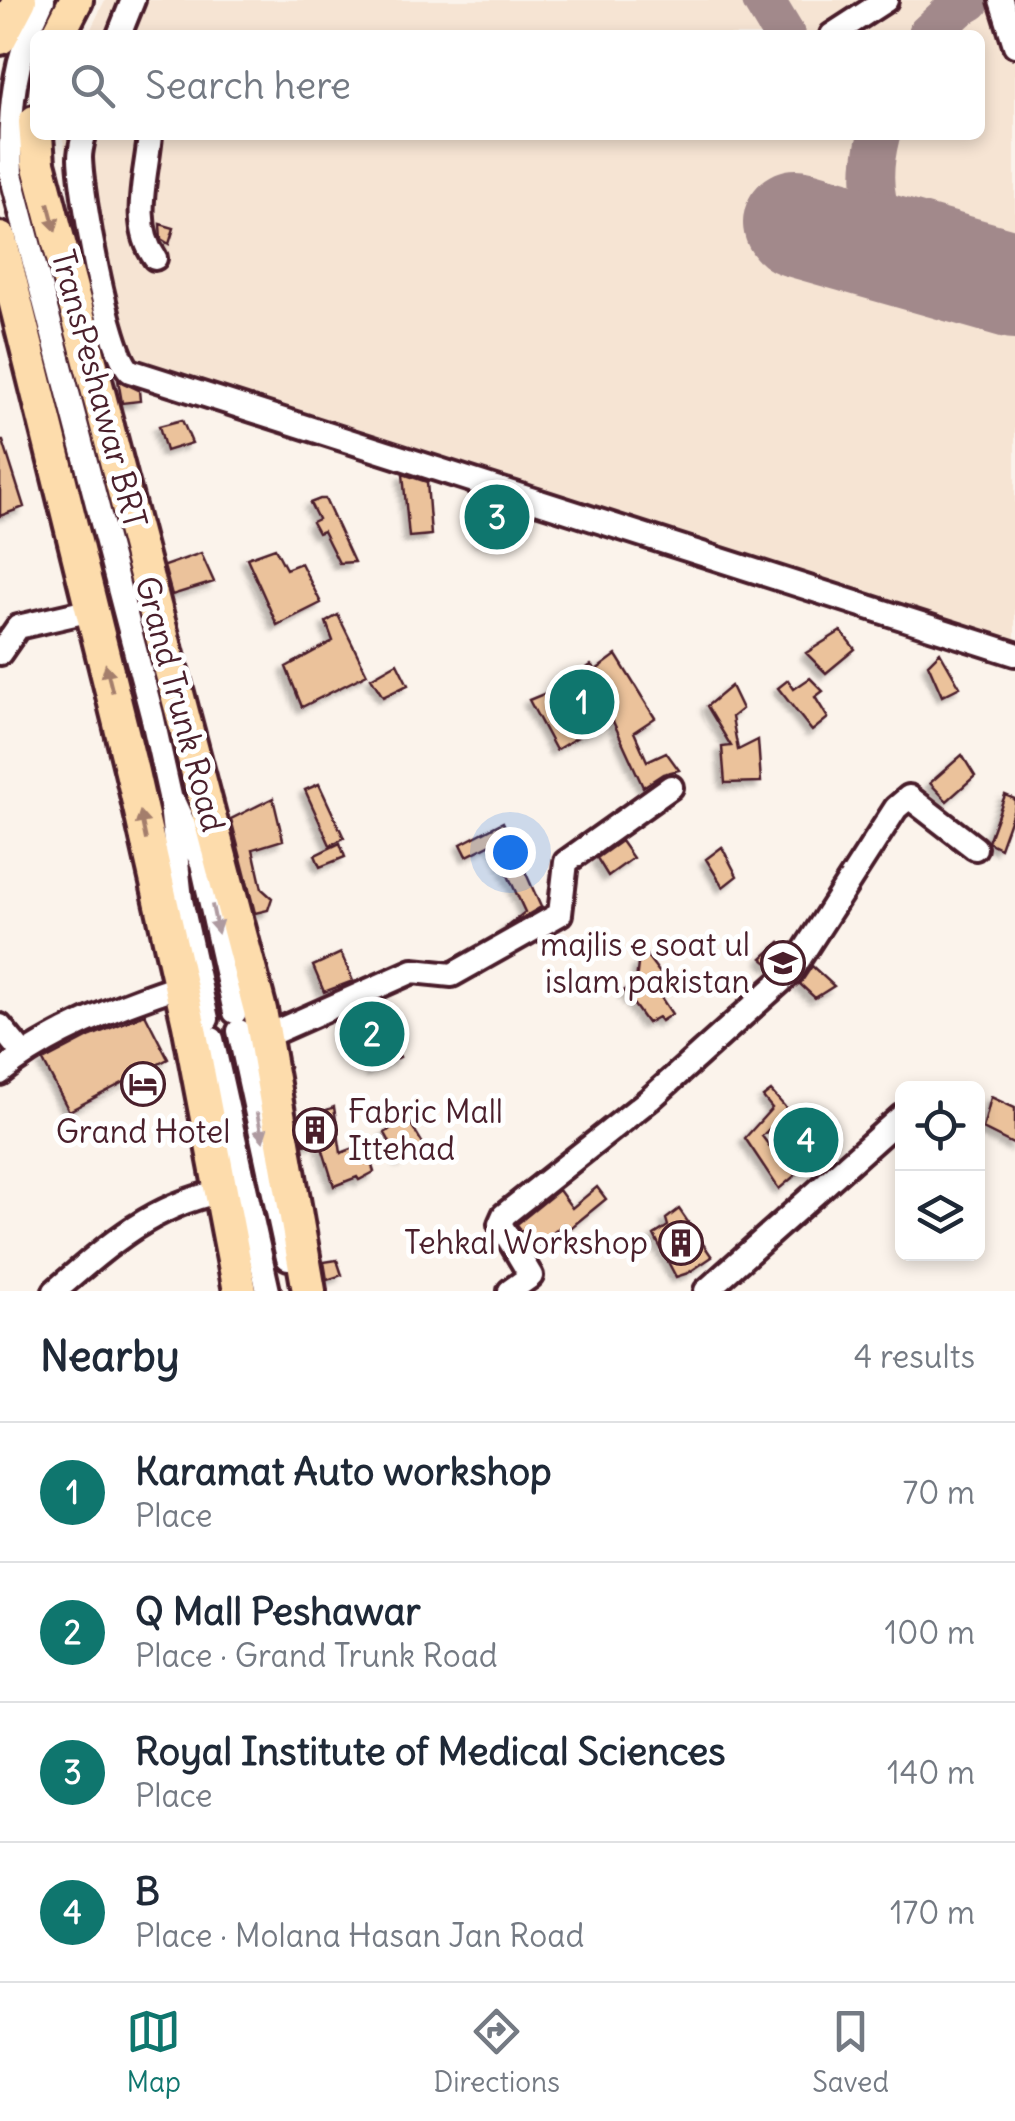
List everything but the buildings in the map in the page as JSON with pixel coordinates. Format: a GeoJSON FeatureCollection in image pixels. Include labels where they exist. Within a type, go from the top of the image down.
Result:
{"type":"FeatureCollection","features":[{"type":"Feature","properties":{"kind":"highway"},"geometry":{"type":"LineString","coordinates":[[0,38],[20,0]]}},
{"type":"Feature","properties":{"kind":"highway"},"geometry":{"type":"LineString","coordinates":[[61,30],[76,0]]}},
{"type":"Feature","properties":{"kind":"highway","name":"Grand Trunk Road"},"geometry":{"type":"LineString","coordinates":[[36,140],[38,163],[309,1291]]}},
{"type":"Feature","properties":{"kind":"highway","name":"Grand Trunk Road"},"geometry":{"type":"LineString","coordinates":[[0,238],[191,1034],[218,1192],[240,1291]]}},
{"type":"Feature","properties":{"kind":"street"},"geometry":{"type":"LineString","coordinates":[[0,8],[5,0]]}},
{"type":"Feature","properties":{"kind":"street","name":"TransPeshawar BRT"},"geometry":{"type":"LineString","coordinates":[[31,30],[44,0]]}},
{"type":"Feature","properties":{"kind":"street"},"geometry":{"type":"LineString","coordinates":[[121,30],[133,0]]}},
{"type":"Feature","properties":{"kind":"street"},"geometry":{"type":"LineString","coordinates":[[840,30],[886,0]]}},
{"type":"Feature","properties":{"kind":"street"},"geometry":{"type":"LineString","coordinates":[[1000,0],[1015,45]]}},
{"type":"Feature","properties":{"kind":"street","name":"TransPeshawar BRT"},"geometry":{"type":"LineString","coordinates":[[30,32],[12,89],[8,120],[11,174],[170,796],[178,887],[268,1291]]}},
{"type":"Feature","properties":{"kind":"street"},"geometry":{"type":"LineString","coordinates":[[83,140],[80,154],[84,200],[117,353],[130,371],[1015,654]]}},
{"type":"Feature","properties":{"kind":"street"},"geometry":{"type":"LineString","coordinates":[[150,140],[142,222],[144,238],[155,258]]}},
{"type":"Feature","properties":{"kind":"street"},"geometry":{"type":"LineString","coordinates":[[0,271],[56,462]]}},
{"type":"Feature","properties":{"kind":"street"},"geometry":{"type":"LineString","coordinates":[[0,653],[18,627],[92,610]]}},
{"type":"Feature","properties":{"kind":"street"},"geometry":{"type":"LineString","coordinates":[[246,1027],[413,971],[452,975],[560,914],[566,862],[672,787]]}},
{"type":"Feature","properties":{"kind":"street","name":"TransPeshawar BRT"},"geometry":{"type":"LineString","coordinates":[[170,796],[202,863],[246,1027],[295,1291]]}},
{"type":"Feature","properties":{"kind":"street"},"geometry":{"type":"LineString","coordinates":[[510,1291],[531,1276],[500,1224],[504,1215],[650,1099],[790,973],[896,808],[909,797],[975,848]]}},
{"type":"Feature","properties":{"kind":"street"},"geometry":{"type":"LineString","coordinates":[[0,1073],[23,1054],[139,998],[178,986]]}},
{"type":"Feature","properties":{"kind":"street"},"geometry":{"type":"LineString","coordinates":[[0,1026],[23,1054]]}},
{"type":"Feature","properties":{"kind":"street"},"geometry":{"type":"LineString","coordinates":[[706,1291],[895,1122]]}},
{"type":"Feature","properties":{"kind":"street"},"geometry":{"type":"LineString","coordinates":[[56,1291],[126,1230],[218,1192]]}},
{"type":"Feature","properties":{"kind":"shaded area"},"geometry":{"type":"Polygon","coordinates":[[[105,0],[1015,0],[1015,664],[110,370],[63,140],[985,140],[985,30],[90,30],[105,0]]]}},
{"type":"Feature","properties":{"kind":"taxiway"},"geometry":{"type":"LineString","coordinates":[[763,0],[781,30]]}},
{"type":"Feature","properties":{"kind":"taxiway"},"geometry":{"type":"LineString","coordinates":[[933,30],[970,0]]}},
{"type":"Feature","properties":{"kind":"taxiway"},"geometry":{"type":"LineString","coordinates":[[878,140],[873,169],[876,200],[887,228],[909,254]]}},
{"type":"Feature","properties":{"kind":"runway"},"geometry":{"type":"LineString","coordinates":[[797,223],[1015,285]]}},
{"type":"Feature","properties":{"kind":"place","name":"Royal Institute of Medical Sciences"},"geometry":{"type":"Point","coordinates":[497,517]}},
{"type":"Feature","properties":{"kind":"place","name":"Karamat Auto workshop"},"geometry":{"type":"Point","coordinates":[582,702]}},
{"type":"Feature","properties":{"kind":"place","name":"majlis e soat ul islam pakistan"},"geometry":{"type":"Point","coordinates":[783,963]}},
{"type":"Feature","properties":{"kind":"place","name":"Q Mall Peshawar"},"geometry":{"type":"Point","coordinates":[372,1034]}},
{"type":"Feature","properties":{"kind":"place","name":"Grand Hotel"},"geometry":{"type":"Point","coordinates":[143,1084]}},
{"type":"Feature","properties":{"kind":"place","name":"Fabric Mall Ittehad"},"geometry":{"type":"Point","coordinates":[315,1130]}},
{"type":"Feature","properties":{"kind":"place","name":"B"},"geometry":{"type":"Point","coordinates":[806,1140]}},
{"type":"Feature","properties":{"kind":"place","name":"Tehkal Workshop"},"geometry":{"type":"Point","coordinates":[681,1243]}}]}
